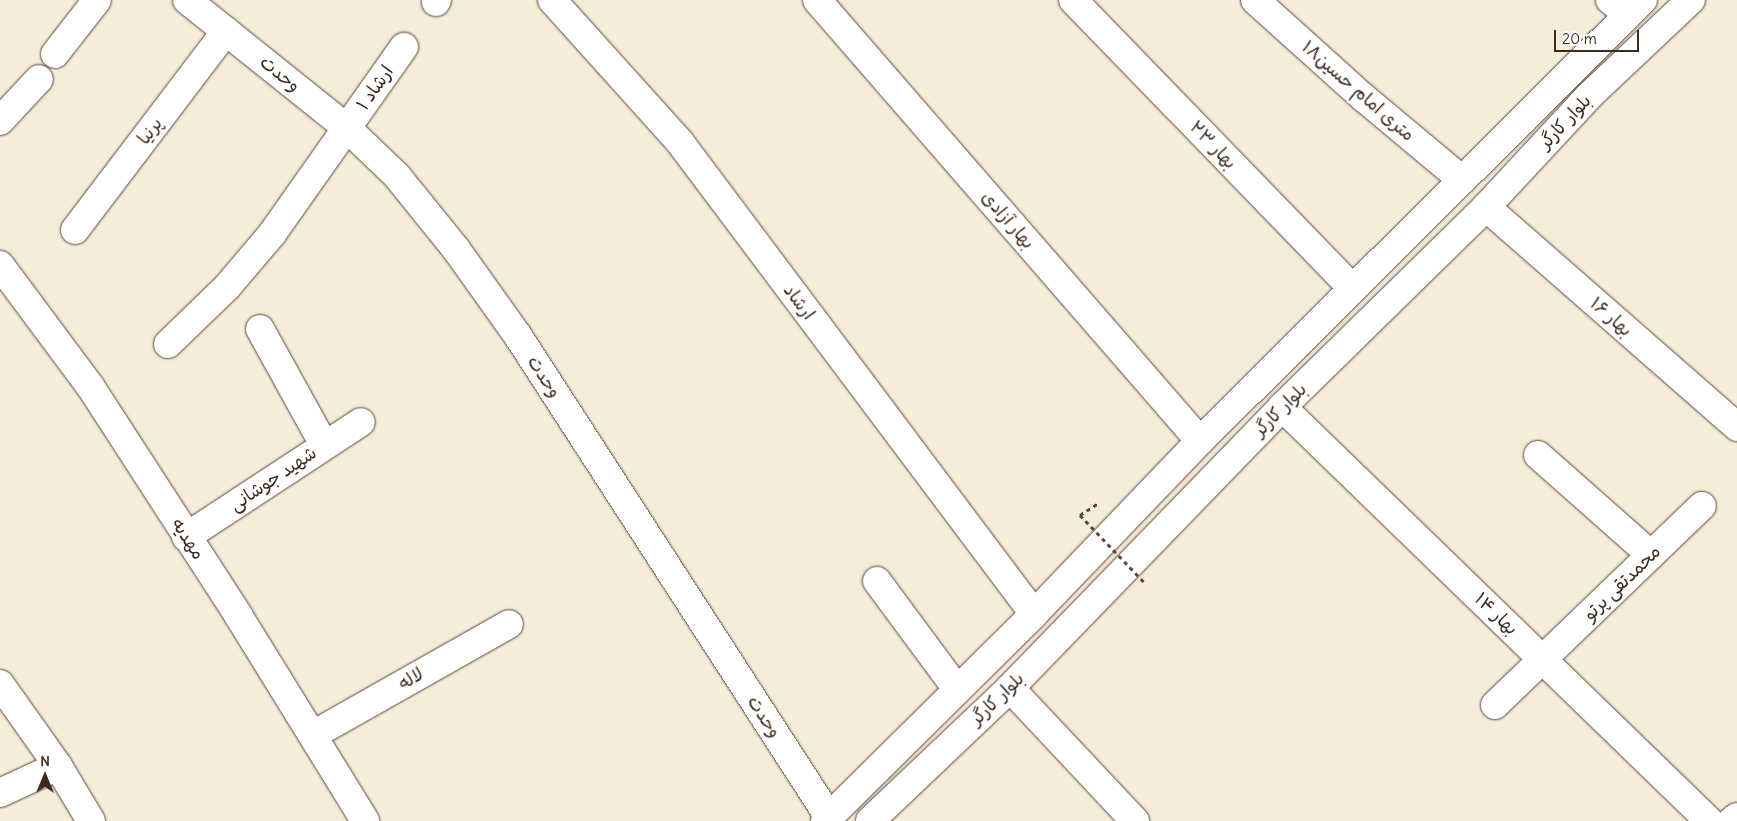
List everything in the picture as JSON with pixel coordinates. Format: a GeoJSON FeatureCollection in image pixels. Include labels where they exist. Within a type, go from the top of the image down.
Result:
{"type":"FeatureCollection","features":[{"type":"Feature","properties":{"kind":"street"},"geometry":{"type":"LineString","coordinates":[[55,54],[97,0]]}},
{"type":"Feature","properties":{"kind":"street","name":"وحدت"},"geometry":{"type":"LineString","coordinates":[[187,0],[347,128],[397,176],[456,250],[518,336],[827,819]]}},
{"type":"Feature","properties":{"kind":"street","name":"ارشاد"},"geometry":{"type":"LineString","coordinates":[[552,0],[679,141],[1034,614]]}},
{"type":"Feature","properties":{"kind":"street","name":"بهار آزادی"},"geometry":{"type":"LineString","coordinates":[[817,0],[1200,441]]}},
{"type":"Feature","properties":{"kind":"street","name":"بهار ۲۳"},"geometry":{"type":"LineString","coordinates":[[1073,0],[1354,289]]}},
{"type":"Feature","properties":{"kind":"street","name":"۱۸متری امام حسین"},"geometry":{"type":"LineString","coordinates":[[1256,0],[1364,98],[1462,180]]}},
{"type":"Feature","properties":{"kind":"street","name":"بلوار کارگر"},"geometry":{"type":"LineString","coordinates":[[870,821],[1010,688],[1282,407],[1486,207],[1590,96],[1691,0]]}},
{"type":"Feature","properties":{"kind":"street","name":"بلوار کارگر"},"geometry":{"type":"LineString","coordinates":[[827,819],[1034,614],[1200,441],[1462,180],[1627,5]]}},
{"type":"Feature","properties":{"kind":"street","name":"پرنیا"},"geometry":{"type":"LineString","coordinates":[[75,230],[226,31]]}},
{"type":"Feature","properties":{"kind":"street","name":"ارشاد ۱"},"geometry":{"type":"LineString","coordinates":[[168,344],[228,287],[272,234],[404,47]]}},
{"type":"Feature","properties":{"kind":"street"},"geometry":{"type":"LineString","coordinates":[[0,121],[39,79]]}},
{"type":"Feature","properties":{"kind":"street","name":"بهار ۱۶"},"geometry":{"type":"LineString","coordinates":[[1486,207],[1737,427]]}},
{"type":"Feature","properties":{"kind":"street","name":"مهدیه"},"geometry":{"type":"LineString","coordinates":[[0,265],[90,386],[313,735],[365,821]]}},
{"type":"Feature","properties":{"kind":"street"},"geometry":{"type":"LineString","coordinates":[[260,329],[324,445]]}},
{"type":"Feature","properties":{"kind":"street","name":"بهار ۱۴"},"geometry":{"type":"LineString","coordinates":[[1282,407],[1709,821]]}},
{"type":"Feature","properties":{"kind":"street","name":"شهید جوشانی"},"geometry":{"type":"LineString","coordinates":[[186,537],[361,422]]}},
{"type":"Feature","properties":{"kind":"street"},"geometry":{"type":"LineString","coordinates":[[1538,455],[1651,555]]}},
{"type":"Feature","properties":{"kind":"street","name":"محمدتقی پرتو"},"geometry":{"type":"LineString","coordinates":[[1495,706],[1702,506]]}},
{"type":"Feature","properties":{"kind":"street"},"geometry":{"type":"LineString","coordinates":[[877,581],[957,689]]}},
{"type":"Feature","properties":{"kind":"street","name":"لاله"},"geometry":{"type":"LineString","coordinates":[[313,735],[509,624]]}},
{"type":"Feature","properties":{"kind":"street"},"geometry":{"type":"LineString","coordinates":[[0,684],[58,766],[91,821]]}},
{"type":"Feature","properties":{"kind":"street"},"geometry":{"type":"LineString","coordinates":[[1010,688],[1134,821]]}},
{"type":"Feature","properties":{"kind":"street"},"geometry":{"type":"LineString","coordinates":[[0,793],[58,766]]}},
{"type":"Feature","properties":{"kind":"street"},"geometry":{"type":"LineString","coordinates":[[1732,821],[1737,817]]}},
{"type":"Feature","properties":{"kind":"path"},"geometry":{"type":"LineString","coordinates":[[1106,498],[1080,515],[1145,583]]}}]}
